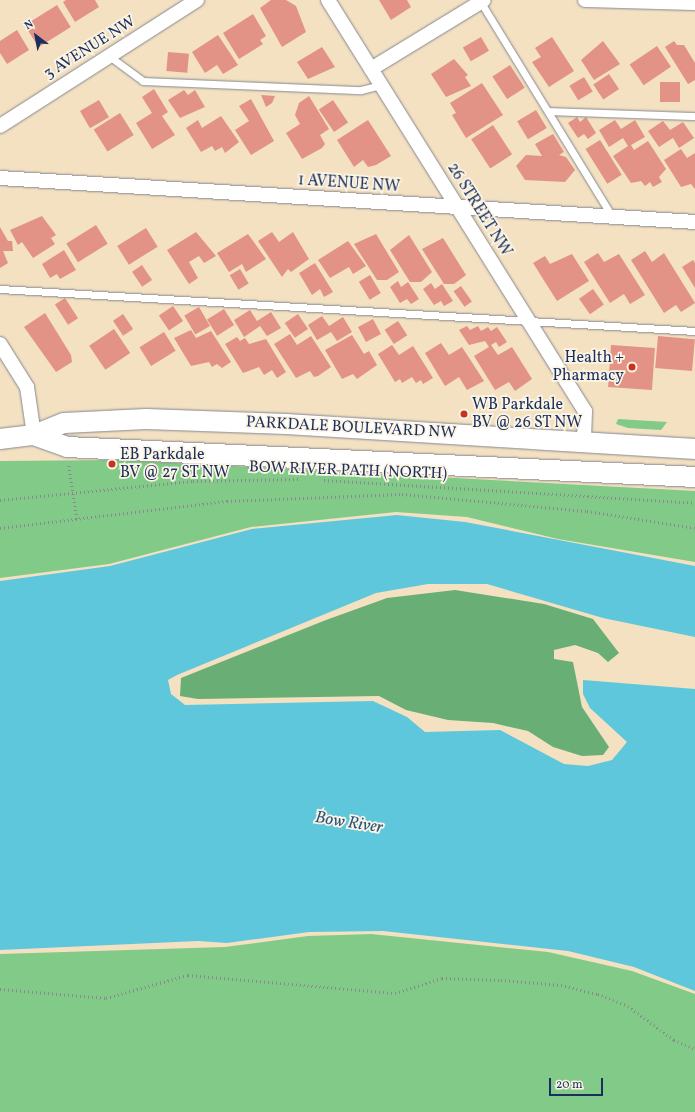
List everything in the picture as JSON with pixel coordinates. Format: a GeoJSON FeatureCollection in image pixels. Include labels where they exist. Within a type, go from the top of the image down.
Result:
{"type":"FeatureCollection","features":[{"type":"Feature","properties":{"kind":"main road","name":"PARKDALE BOULEVARD NW"},"geometry":{"type":"LineString","coordinates":[[0,439],[34,435],[64,423],[146,419],[695,449]]}},
{"type":"Feature","properties":{"kind":"main road","name":"PARKDALE BOULEVARD NW"},"geometry":{"type":"LineString","coordinates":[[34,435],[67,447],[695,477]]}},
{"type":"Feature","properties":{"kind":"street","name":"3 AVENUE NW"},"geometry":{"type":"LineString","coordinates":[[0,126],[197,0]]}},
{"type":"Feature","properties":{"kind":"street","name":"26 STREET NW"},"geometry":{"type":"LineString","coordinates":[[328,0],[380,85],[530,321],[584,411],[584,442]]}},
{"type":"Feature","properties":{"kind":"street"},"geometry":{"type":"LineString","coordinates":[[371,69],[482,0]]}},
{"type":"Feature","properties":{"kind":"street"},"geometry":{"type":"LineString","coordinates":[[585,0],[695,3]]}},
{"type":"Feature","properties":{"kind":"street","name":"1 AVENUE NW"},"geometry":{"type":"LineString","coordinates":[[0,178],[695,222]]}},
{"type":"Feature","properties":{"kind":"street"},"geometry":{"type":"LineString","coordinates":[[0,344],[27,387],[34,435]]}},
{"type":"Feature","properties":{"kind":"lane"},"geometry":{"type":"LineString","coordinates":[[482,0],[612,216]]}},
{"type":"Feature","properties":{"kind":"lane"},"geometry":{"type":"LineString","coordinates":[[109,56],[143,81],[361,90],[380,85]]}},
{"type":"Feature","properties":{"kind":"lane"},"geometry":{"type":"LineString","coordinates":[[550,111],[695,116]]}},
{"type":"Feature","properties":{"kind":"lane"},"geometry":{"type":"LineString","coordinates":[[0,289],[695,331]]}},
{"type":"Feature","properties":{"kind":"path"},"geometry":{"type":"LineString","coordinates":[[68,460],[77,518]]}},
{"type":"Feature","properties":{"kind":"path","name":"BOW RIVER PATH (NORTH)"},"geometry":{"type":"LineString","coordinates":[[0,500],[74,491],[193,481],[303,479]]}},
{"type":"Feature","properties":{"kind":"path","name":"BOW RIVER PATH (NORTH)"},"geometry":{"type":"LineString","coordinates":[[318,480],[695,503]]}},
{"type":"Feature","properties":{"kind":"path"},"geometry":{"type":"LineString","coordinates":[[0,528],[226,501],[402,494],[587,511],[695,528]]}},
{"type":"Feature","properties":{"kind":"path"},"geometry":{"type":"LineString","coordinates":[[0,989],[106,998],[188,975],[395,993],[442,978],[501,980],[561,985],[598,994],[628,1006],[674,1040],[695,1049]]}},
{"type":"Feature","properties":{"kind":"green space"},"geometry":{"type":"Polygon","coordinates":[[[618,419],[667,422],[661,430],[628,428],[616,424],[618,419]]]}},
{"type":"Feature","properties":{"kind":"green space"},"geometry":{"type":"Polygon","coordinates":[[[120,460],[695,491],[695,562],[558,539],[467,517],[396,512],[251,527],[109,564],[0,578],[0,461],[120,460]]]}},
{"type":"Feature","properties":{"kind":"green space"},"geometry":{"type":"Polygon","coordinates":[[[455,590],[544,604],[593,619],[619,653],[608,662],[598,653],[575,645],[554,650],[554,659],[573,662],[582,707],[609,747],[603,755],[582,756],[553,747],[528,731],[493,723],[448,720],[406,710],[379,696],[198,699],[180,696],[181,678],[326,620],[387,598],[455,590]]]}},
{"type":"Feature","properties":{"kind":"green space"},"geometry":{"type":"Polygon","coordinates":[[[371,934],[548,952],[632,971],[695,994],[695,1112],[0,1112],[0,954],[225,947],[308,936],[371,934]]]}},
{"type":"Feature","properties":{"kind":"water","name":"Bow River"},"geometry":{"type":"Polygon","coordinates":[[[397,515],[465,522],[695,566],[695,637],[603,618],[487,584],[428,584],[376,593],[177,675],[168,680],[171,694],[185,705],[373,701],[407,717],[425,732],[500,730],[564,764],[588,766],[612,760],[627,742],[590,708],[583,694],[583,680],[695,689],[695,991],[634,967],[568,951],[383,931],[309,932],[227,943],[198,941],[0,950],[0,581],[110,566],[252,529],[397,515]]]}},
{"type":"Feature","properties":{"kind":"building"},"geometry":{"type":"Polygon","coordinates":[[[66,0],[95,0],[99,7],[75,22],[63,2],[66,0]]]}},
{"type":"Feature","properties":{"kind":"building"},"geometry":{"type":"Polygon","coordinates":[[[271,0],[286,0],[296,6],[306,32],[282,47],[260,8],[271,0]]]}},
{"type":"Feature","properties":{"kind":"building"},"geometry":{"type":"Polygon","coordinates":[[[379,0],[407,0],[411,7],[391,20],[379,0]]]}},
{"type":"Feature","properties":{"kind":"building"},"geometry":{"type":"Polygon","coordinates":[[[57,5],[71,27],[39,47],[25,25],[57,5]]]}},
{"type":"Feature","properties":{"kind":"building"},"geometry":{"type":"Polygon","coordinates":[[[253,14],[266,36],[260,40],[263,44],[239,59],[223,33],[253,14]]]}},
{"type":"Feature","properties":{"kind":"building"},"geometry":{"type":"Polygon","coordinates":[[[17,30],[29,50],[7,64],[0,53],[0,41],[17,30]]]}},
{"type":"Feature","properties":{"kind":"building"},"geometry":{"type":"Polygon","coordinates":[[[218,35],[238,65],[223,74],[217,65],[205,73],[192,52],[218,35]]]}},
{"type":"Feature","properties":{"kind":"building"},"geometry":{"type":"Polygon","coordinates":[[[481,37],[489,51],[471,61],[463,48],[481,37]]]}},
{"type":"Feature","properties":{"kind":"building"},"geometry":{"type":"Polygon","coordinates":[[[552,37],[574,71],[549,87],[532,62],[541,57],[535,48],[552,37]]]}},
{"type":"Feature","properties":{"kind":"building"},"geometry":{"type":"Polygon","coordinates":[[[603,41],[620,64],[594,80],[581,60],[603,41]]]}},
{"type":"Feature","properties":{"kind":"building"},"geometry":{"type":"Polygon","coordinates":[[[674,41],[677,45],[684,45],[695,63],[695,80],[688,84],[665,47],[674,41]]]}},
{"type":"Feature","properties":{"kind":"building"},"geometry":{"type":"Polygon","coordinates":[[[657,46],[671,67],[644,85],[630,64],[657,46]]]}},
{"type":"Feature","properties":{"kind":"building"},"geometry":{"type":"Polygon","coordinates":[[[322,47],[335,67],[308,79],[297,62],[322,47]]]}},
{"type":"Feature","properties":{"kind":"building"},"geometry":{"type":"Polygon","coordinates":[[[168,52],[189,54],[187,73],[166,71],[168,52]]]}},
{"type":"Feature","properties":{"kind":"building"},"geometry":{"type":"Polygon","coordinates":[[[454,59],[468,75],[465,77],[471,86],[446,97],[431,74],[454,59]]]}},
{"type":"Feature","properties":{"kind":"building"},"geometry":{"type":"Polygon","coordinates":[[[510,65],[525,88],[507,99],[492,76],[510,65]]]}},
{"type":"Feature","properties":{"kind":"building"},"geometry":{"type":"Polygon","coordinates":[[[609,74],[619,89],[603,100],[593,85],[609,74]]]}},
{"type":"Feature","properties":{"kind":"building"},"geometry":{"type":"Polygon","coordinates":[[[584,77],[593,92],[578,100],[569,86],[584,77]]]}},
{"type":"Feature","properties":{"kind":"building"},"geometry":{"type":"Polygon","coordinates":[[[660,82],[680,82],[680,102],[660,102],[660,82]]]}},
{"type":"Feature","properties":{"kind":"building"},"geometry":{"type":"Polygon","coordinates":[[[482,83],[503,115],[466,138],[452,115],[456,113],[450,103],[482,83]]]}},
{"type":"Feature","properties":{"kind":"building"},"geometry":{"type":"Polygon","coordinates":[[[154,89],[168,112],[162,116],[175,135],[152,149],[136,123],[152,113],[142,97],[154,89]]]}},
{"type":"Feature","properties":{"kind":"building"},"geometry":{"type":"Polygon","coordinates":[[[184,90],[188,95],[195,90],[205,107],[180,118],[168,100],[184,90]]]}},
{"type":"Feature","properties":{"kind":"building"},"geometry":{"type":"Polygon","coordinates":[[[261,95],[275,96],[272,103],[266,107],[261,95]]]}},
{"type":"Feature","properties":{"kind":"building"},"geometry":{"type":"Polygon","coordinates":[[[309,96],[329,129],[320,135],[325,144],[322,148],[302,159],[286,133],[300,124],[295,115],[299,103],[309,96]]]}},
{"type":"Feature","properties":{"kind":"building"},"geometry":{"type":"Polygon","coordinates":[[[251,99],[274,141],[251,155],[235,130],[249,121],[239,106],[251,99]]]}},
{"type":"Feature","properties":{"kind":"building"},"geometry":{"type":"Polygon","coordinates":[[[99,100],[109,117],[90,128],[80,111],[99,100]]]}},
{"type":"Feature","properties":{"kind":"building"},"geometry":{"type":"Polygon","coordinates":[[[333,100],[348,122],[334,132],[319,110],[333,100]]]}},
{"type":"Feature","properties":{"kind":"building"},"geometry":{"type":"Polygon","coordinates":[[[536,110],[547,128],[528,139],[517,121],[536,110]]]}},
{"type":"Feature","properties":{"kind":"building"},"geometry":{"type":"Polygon","coordinates":[[[120,113],[134,135],[107,151],[94,129],[120,113]]]}},
{"type":"Feature","properties":{"kind":"building"},"geometry":{"type":"Polygon","coordinates":[[[221,116],[239,142],[225,153],[222,147],[215,151],[212,146],[201,152],[186,128],[198,120],[202,128],[221,116]]]}},
{"type":"Feature","properties":{"kind":"building"},"geometry":{"type":"Polygon","coordinates":[[[577,117],[580,122],[586,117],[596,133],[588,139],[584,134],[578,138],[568,123],[577,117]]]}},
{"type":"Feature","properties":{"kind":"building"},"geometry":{"type":"Polygon","coordinates":[[[368,120],[391,156],[376,165],[368,167],[363,160],[354,167],[337,140],[368,120]]]}},
{"type":"Feature","properties":{"kind":"building"},"geometry":{"type":"Polygon","coordinates":[[[615,120],[621,129],[635,120],[645,137],[631,145],[634,150],[648,141],[666,169],[659,177],[662,182],[653,187],[650,182],[645,186],[641,181],[631,183],[613,156],[628,146],[623,138],[609,147],[599,130],[615,120]]]}},
{"type":"Feature","properties":{"kind":"building"},"geometry":{"type":"Polygon","coordinates":[[[663,121],[670,130],[683,122],[694,138],[679,148],[673,138],[659,147],[648,131],[663,121]]]}},
{"type":"Feature","properties":{"kind":"building"},"geometry":{"type":"Polygon","coordinates":[[[493,125],[512,154],[490,169],[471,139],[493,125]]]}},
{"type":"Feature","properties":{"kind":"building"},"geometry":{"type":"Polygon","coordinates":[[[553,134],[564,152],[559,155],[566,157],[575,170],[565,182],[525,180],[516,166],[526,155],[542,156],[535,144],[553,134]]]}},
{"type":"Feature","properties":{"kind":"building"},"geometry":{"type":"Polygon","coordinates":[[[600,140],[622,175],[607,184],[586,149],[600,140]]]}},
{"type":"Feature","properties":{"kind":"building"},"geometry":{"type":"Polygon","coordinates":[[[681,149],[687,158],[695,153],[695,189],[691,184],[681,187],[664,160],[681,149]]]}},
{"type":"Feature","properties":{"kind":"building"},"geometry":{"type":"Polygon","coordinates":[[[42,216],[56,235],[51,238],[55,244],[33,258],[22,242],[18,245],[10,230],[42,216]]]}},
{"type":"Feature","properties":{"kind":"building"},"geometry":{"type":"Polygon","coordinates":[[[96,225],[108,244],[78,262],[66,244],[96,225]]]}},
{"type":"Feature","properties":{"kind":"building"},"geometry":{"type":"Polygon","coordinates":[[[0,227],[8,241],[12,241],[13,251],[3,251],[8,263],[0,268],[0,227]]]}},
{"type":"Feature","properties":{"kind":"building"},"geometry":{"type":"Polygon","coordinates":[[[146,228],[158,247],[129,265],[117,246],[146,228]]]}},
{"type":"Feature","properties":{"kind":"building"},"geometry":{"type":"Polygon","coordinates":[[[196,232],[216,256],[204,263],[199,256],[189,262],[198,278],[189,284],[167,250],[196,232]]]}},
{"type":"Feature","properties":{"kind":"building"},"geometry":{"type":"Polygon","coordinates":[[[272,232],[279,242],[293,232],[309,259],[291,272],[288,269],[282,277],[258,241],[272,232]]]}},
{"type":"Feature","properties":{"kind":"building"},"geometry":{"type":"Polygon","coordinates":[[[248,234],[266,259],[246,272],[242,264],[229,272],[217,253],[248,234]]]}},
{"type":"Feature","properties":{"kind":"building"},"geometry":{"type":"Polygon","coordinates":[[[376,234],[399,272],[387,280],[377,280],[354,244],[376,234]]]}},
{"type":"Feature","properties":{"kind":"building"},"geometry":{"type":"Polygon","coordinates":[[[409,235],[432,272],[421,282],[410,282],[390,250],[409,235]]]}},
{"type":"Feature","properties":{"kind":"building"},"geometry":{"type":"Polygon","coordinates":[[[443,238],[466,275],[454,284],[444,284],[422,249],[443,238]]]}},
{"type":"Feature","properties":{"kind":"building"},"geometry":{"type":"Polygon","coordinates":[[[348,241],[366,266],[353,274],[349,267],[330,278],[318,260],[348,241]]]}},
{"type":"Feature","properties":{"kind":"building"},"geometry":{"type":"Polygon","coordinates":[[[64,250],[76,270],[60,279],[57,274],[50,278],[42,264],[64,250]]]}},
{"type":"Feature","properties":{"kind":"building"},"geometry":{"type":"Polygon","coordinates":[[[645,251],[652,262],[664,253],[695,303],[681,312],[676,305],[664,313],[631,260],[645,251]]]}},
{"type":"Feature","properties":{"kind":"building"},"geometry":{"type":"Polygon","coordinates":[[[598,253],[604,262],[619,254],[645,295],[630,304],[624,294],[610,303],[584,262],[598,253]]]}},
{"type":"Feature","properties":{"kind":"building"},"geometry":{"type":"Polygon","coordinates":[[[572,254],[589,281],[557,301],[533,263],[545,256],[550,264],[572,254]]]}},
{"type":"Feature","properties":{"kind":"building"},"geometry":{"type":"Polygon","coordinates":[[[693,260],[695,263],[695,288],[682,267],[693,260]]]}},
{"type":"Feature","properties":{"kind":"building"},"geometry":{"type":"Polygon","coordinates":[[[315,263],[333,292],[324,297],[320,289],[312,295],[299,273],[315,263]]]}},
{"type":"Feature","properties":{"kind":"building"},"geometry":{"type":"Polygon","coordinates":[[[142,265],[152,280],[142,287],[132,272],[142,265]]]}},
{"type":"Feature","properties":{"kind":"building"},"geometry":{"type":"Polygon","coordinates":[[[240,269],[249,284],[238,290],[230,275],[240,269]]]}},
{"type":"Feature","properties":{"kind":"building"},"geometry":{"type":"Polygon","coordinates":[[[370,275],[381,293],[370,300],[359,282],[370,275]]]}},
{"type":"Feature","properties":{"kind":"building"},"geometry":{"type":"Polygon","coordinates":[[[398,281],[401,287],[408,282],[419,299],[411,304],[407,299],[400,303],[390,287],[398,281]]]}},
{"type":"Feature","properties":{"kind":"building"},"geometry":{"type":"Polygon","coordinates":[[[431,283],[435,289],[442,284],[453,301],[444,306],[441,301],[434,305],[423,289],[431,283]]]}},
{"type":"Feature","properties":{"kind":"building"},"geometry":{"type":"Polygon","coordinates":[[[461,286],[472,302],[465,307],[454,291],[461,286]]]}},
{"type":"Feature","properties":{"kind":"building"},"geometry":{"type":"Polygon","coordinates":[[[593,289],[604,305],[590,314],[579,299],[593,289]]]}},
{"type":"Feature","properties":{"kind":"building"},"geometry":{"type":"Polygon","coordinates":[[[65,298],[78,318],[68,325],[55,305],[65,298]]]}},
{"type":"Feature","properties":{"kind":"building"},"geometry":{"type":"Polygon","coordinates":[[[173,306],[183,321],[169,330],[159,316],[173,306]]]}},
{"type":"Feature","properties":{"kind":"building"},"geometry":{"type":"Polygon","coordinates":[[[199,307],[210,326],[195,335],[184,316],[199,307]]]}},
{"type":"Feature","properties":{"kind":"building"},"geometry":{"type":"Polygon","coordinates":[[[224,309],[234,325],[217,336],[207,320],[224,309]]]}},
{"type":"Feature","properties":{"kind":"building"},"geometry":{"type":"Polygon","coordinates":[[[250,310],[257,321],[271,312],[281,328],[267,336],[260,326],[244,337],[234,320],[250,310]]]}},
{"type":"Feature","properties":{"kind":"building"},"geometry":{"type":"Polygon","coordinates":[[[45,313],[71,355],[72,362],[56,372],[24,327],[45,313]]]}},
{"type":"Feature","properties":{"kind":"building"},"geometry":{"type":"Polygon","coordinates":[[[123,314],[133,329],[123,336],[113,321],[123,314]]]}},
{"type":"Feature","properties":{"kind":"building"},"geometry":{"type":"Polygon","coordinates":[[[298,314],[308,329],[295,338],[285,323],[298,314]]]}},
{"type":"Feature","properties":{"kind":"building"},"geometry":{"type":"Polygon","coordinates":[[[322,316],[329,326],[343,317],[352,332],[337,341],[331,332],[317,340],[308,325],[322,316]]]}},
{"type":"Feature","properties":{"kind":"building"},"geometry":{"type":"Polygon","coordinates":[[[373,319],[381,334],[366,342],[358,327],[373,319]]]}},
{"type":"Feature","properties":{"kind":"building"},"geometry":{"type":"Polygon","coordinates":[[[398,321],[407,335],[394,344],[385,330],[398,321]]]}},
{"type":"Feature","properties":{"kind":"building"},"geometry":{"type":"Polygon","coordinates":[[[467,326],[470,330],[478,326],[481,331],[488,327],[491,331],[497,327],[507,342],[499,347],[496,342],[491,345],[498,355],[512,347],[532,379],[515,391],[509,382],[495,390],[474,356],[489,347],[485,341],[469,345],[459,330],[467,326]]]}},
{"type":"Feature","properties":{"kind":"building"},"geometry":{"type":"Polygon","coordinates":[[[114,329],[130,353],[105,370],[89,346],[114,329]]]}},
{"type":"Feature","properties":{"kind":"building"},"geometry":{"type":"Polygon","coordinates":[[[191,330],[196,338],[211,331],[231,362],[222,368],[217,364],[212,367],[209,362],[191,366],[174,338],[191,330]]]}},
{"type":"Feature","properties":{"kind":"building"},"geometry":{"type":"Polygon","coordinates":[[[164,332],[176,351],[151,366],[139,347],[164,332]]]}},
{"type":"Feature","properties":{"kind":"building"},"geometry":{"type":"Polygon","coordinates":[[[290,334],[297,345],[311,336],[331,367],[318,376],[314,377],[310,371],[296,378],[274,344],[290,334]]]}},
{"type":"Feature","properties":{"kind":"building"},"geometry":{"type":"Polygon","coordinates":[[[352,335],[364,354],[369,351],[377,365],[357,379],[353,374],[342,379],[325,350],[352,335]]]}},
{"type":"Feature","properties":{"kind":"building"},"geometry":{"type":"Polygon","coordinates":[[[658,336],[695,339],[692,371],[655,368],[658,336]]]}},
{"type":"Feature","properties":{"kind":"building"},"geometry":{"type":"Polygon","coordinates":[[[237,337],[240,341],[245,338],[249,344],[266,339],[286,372],[277,378],[272,370],[264,375],[259,367],[243,373],[225,344],[237,337]]]}},
{"type":"Feature","properties":{"kind":"building"},"geometry":{"type":"Polygon","coordinates":[[[441,343],[449,355],[462,347],[484,381],[467,390],[459,377],[445,386],[425,353],[441,343]]]}},
{"type":"Feature","properties":{"kind":"building"},"geometry":{"type":"Polygon","coordinates":[[[392,345],[399,355],[413,346],[433,378],[423,384],[421,380],[416,383],[412,377],[402,383],[400,379],[395,382],[378,354],[392,345]]]}},
{"type":"Feature","properties":{"kind":"building","name":"Health + Pharmacy"},"geometry":{"type":"Polygon","coordinates":[[[611,345],[655,348],[652,390],[608,387],[611,345]]]}},
{"type":"Feature","properties":{"kind":"place","name":"Health + Pharmacy"},"geometry":{"type":"Point","coordinates":[632,367]}},
{"type":"Feature","properties":{"kind":"place","name":"WB Parkdale BV @ 26 ST NW"},"geometry":{"type":"Point","coordinates":[464,414]}},
{"type":"Feature","properties":{"kind":"place","name":"EB Parkdale BV @ 27 ST NW"},"geometry":{"type":"Point","coordinates":[112,464]}}]}
